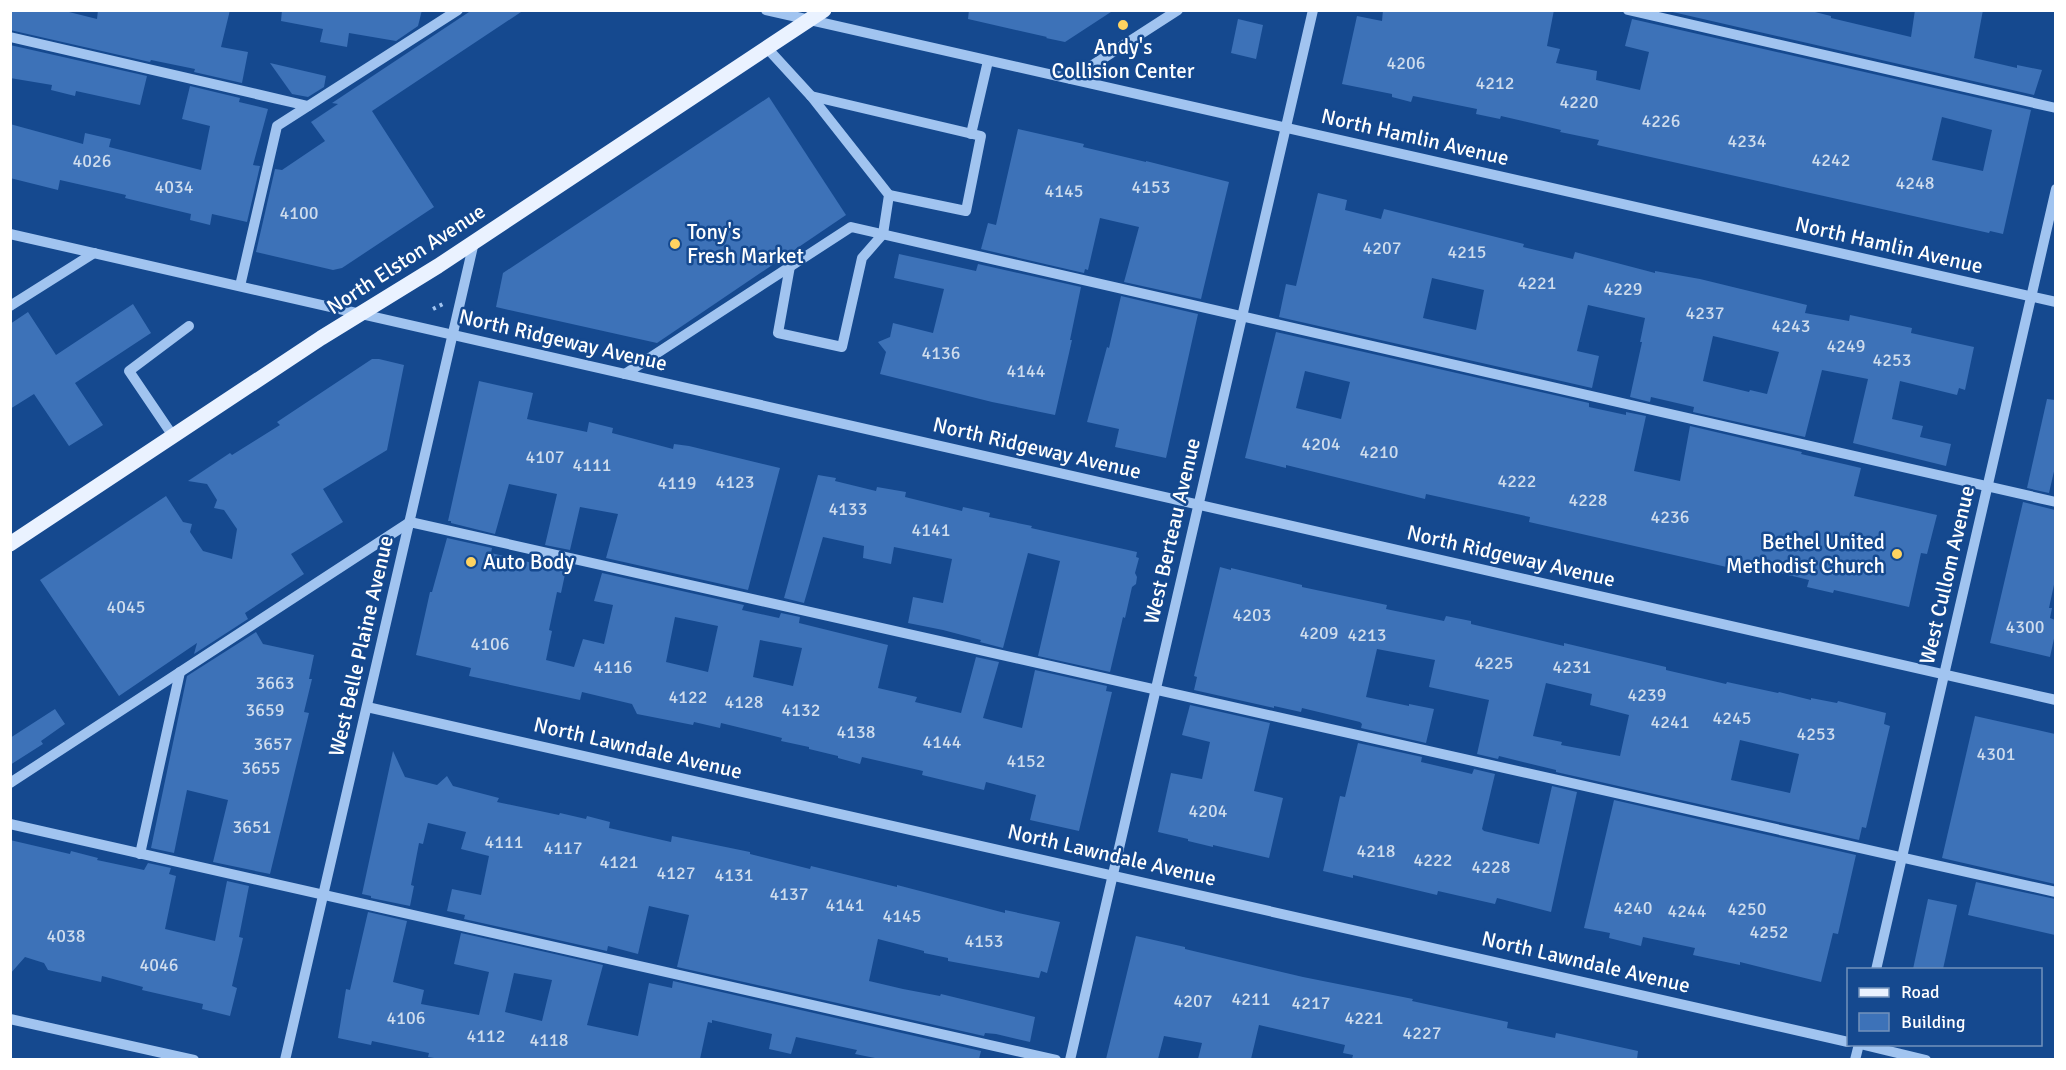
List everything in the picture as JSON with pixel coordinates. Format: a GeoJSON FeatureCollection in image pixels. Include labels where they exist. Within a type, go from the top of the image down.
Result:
{"type":"FeatureCollection","features":[{"type":"Feature","properties":{"kind":"main road","name":"North Elston Avenue"},"geometry":{"type":"LineString","coordinates":[[10,544],[361,313],[438,266],[824,10]]}},
{"type":"Feature","properties":{"kind":"street"},"geometry":{"type":"LineString","coordinates":[[240,286],[277,126],[458,10]]}},
{"type":"Feature","properties":{"kind":"street","name":"North Hamlin Avenue"},"geometry":{"type":"LineString","coordinates":[[766,10],[2055,302]]}},
{"type":"Feature","properties":{"kind":"street"},"geometry":{"type":"LineString","coordinates":[[1071,79],[1178,10]]}},
{"type":"Feature","properties":{"kind":"street","name":"West Berteau Avenue"},"geometry":{"type":"LineString","coordinates":[[1070,1059],[1313,10]]}},
{"type":"Feature","properties":{"kind":"street"},"geometry":{"type":"LineString","coordinates":[[1628,10],[2055,108]]}},
{"type":"Feature","properties":{"kind":"street"},"geometry":{"type":"LineString","coordinates":[[10,37],[308,106]]}},
{"type":"Feature","properties":{"kind":"street"},"geometry":{"type":"LineString","coordinates":[[767,48],[812,96],[889,195],[966,211],[981,136],[812,96]]}},
{"type":"Feature","properties":{"kind":"street"},"geometry":{"type":"LineString","coordinates":[[971,134],[988,61]]}},
{"type":"Feature","properties":{"kind":"street","name":"West Cullom Avenue"},"geometry":{"type":"LineString","coordinates":[[1876,968],[2055,189]]}},
{"type":"Feature","properties":{"kind":"street"},"geometry":{"type":"LineString","coordinates":[[790,266],[778,333],[842,347],[862,258],[883,234],[889,195]]}},
{"type":"Feature","properties":{"kind":"street"},"geometry":{"type":"LineString","coordinates":[[625,374],[851,226],[2055,502]]}},
{"type":"Feature","properties":{"kind":"street","name":"North Ridgeway Avenue"},"geometry":{"type":"LineString","coordinates":[[10,234],[2055,699]]}},
{"type":"Feature","properties":{"kind":"street","name":"West Belle Plaine Avenue"},"geometry":{"type":"LineString","coordinates":[[285,1059],[474,242]]}},
{"type":"Feature","properties":{"kind":"street"},"geometry":{"type":"LineString","coordinates":[[10,306],[94,253]]}},
{"type":"Feature","properties":{"kind":"street"},"geometry":{"type":"LineString","coordinates":[[173,436],[129,371],[189,326]]}},
{"type":"Feature","properties":{"kind":"street"},"geometry":{"type":"LineString","coordinates":[[10,783],[410,522],[2055,892]]}},
{"type":"Feature","properties":{"kind":"street"},"geometry":{"type":"LineString","coordinates":[[140,854],[180,672]]}},
{"type":"Feature","properties":{"kind":"street","name":"North Lawndale Avenue"},"geometry":{"type":"LineString","coordinates":[[367,707],[1847,1042]]}},
{"type":"Feature","properties":{"kind":"street"},"geometry":{"type":"LineString","coordinates":[[10,824],[1056,1059]]}},
{"type":"Feature","properties":{"kind":"street"},"geometry":{"type":"LineString","coordinates":[[10,1019],[194,1059]]}},
{"type":"Feature","properties":{"kind":"street"},"geometry":{"type":"LineString","coordinates":[[1868,1046],[1926,1059]]}},
{"type":"Feature","properties":{"kind":"path"},"geometry":{"type":"LineString","coordinates":[[432,309],[443,303]]}},
{"type":"Feature","properties":{"kind":"building"},"geometry":{"type":"Polygon","coordinates":[[[10,10],[61,10],[97,19],[98,10],[230,10],[221,47],[248,52],[242,83],[194,72],[195,69],[151,60],[150,62],[10,30],[10,10]]]}},
{"type":"Feature","properties":{"kind":"building"},"geometry":{"type":"Polygon","coordinates":[[[282,10],[422,10],[418,26],[396,41],[349,33],[347,47],[320,42],[323,29],[281,21],[282,10]]]}},
{"type":"Feature","properties":{"kind":"building"},"geometry":{"type":"Polygon","coordinates":[[[472,10],[524,10],[372,111],[434,207],[342,268],[333,270],[256,252],[275,169],[282,170],[325,141],[311,122],[338,104],[332,103],[472,10]]]}},
{"type":"Feature","properties":{"kind":"building"},"geometry":{"type":"Polygon","coordinates":[[[969,10],[1114,10],[1065,42],[968,19],[969,10]]]}},
{"type":"Feature","properties":{"kind":"building"},"geometry":{"type":"Polygon","coordinates":[[[1383,10],[1554,10],[1547,46],[1560,49],[1556,63],[1597,71],[1596,80],[1640,90],[1649,52],[1625,46],[1632,19],[2031,110],[2003,234],[1990,231],[1989,233],[1597,145],[1599,140],[1501,116],[1500,119],[1476,114],[1477,109],[1413,96],[1411,102],[1392,97],[1392,94],[1342,84],[1357,16],[1382,21],[1383,10]],[[1942,117],[1932,160],[1983,171],[1992,130],[1942,117]]]}},
{"type":"Feature","properties":{"kind":"building"},"geometry":{"type":"Polygon","coordinates":[[[1664,10],[1807,10],[1911,37],[1915,10],[1983,10],[1974,58],[2017,68],[2017,65],[2042,70],[2034,95],[1664,10]]]}},
{"type":"Feature","properties":{"kind":"building"},"geometry":{"type":"Polygon","coordinates":[[[1238,19],[1263,25],[1256,59],[1231,53],[1238,19]]]}},
{"type":"Feature","properties":{"kind":"building"},"geometry":{"type":"Polygon","coordinates":[[[10,45],[147,76],[140,105],[76,91],[75,96],[51,90],[52,85],[10,78],[10,45]]]}},
{"type":"Feature","properties":{"kind":"building"},"geometry":{"type":"Polygon","coordinates":[[[270,63],[326,76],[324,87],[308,97],[292,94],[270,63]]]}},
{"type":"Feature","properties":{"kind":"building"},"geometry":{"type":"Polygon","coordinates":[[[190,86],[240,98],[239,102],[268,109],[253,165],[260,166],[247,222],[212,214],[210,225],[190,220],[191,214],[125,198],[126,195],[60,180],[58,190],[10,178],[10,124],[83,144],[85,133],[111,139],[109,147],[201,170],[210,126],[182,119],[190,86]]]}},
{"type":"Feature","properties":{"kind":"building","name":"Tony's Fresh Market"},"geometry":{"type":"Polygon","coordinates":[[[769,97],[846,215],[657,343],[496,307],[503,273],[769,97]]]}},
{"type":"Feature","properties":{"kind":"building"},"geometry":{"type":"Polygon","coordinates":[[[1018,129],[1229,182],[1201,299],[1124,282],[1139,227],[1100,218],[1088,270],[1085,269],[1084,273],[981,249],[988,223],[996,225],[1018,129]]]}},
{"type":"Feature","properties":{"kind":"building"},"geometry":{"type":"Polygon","coordinates":[[[1318,193],[1347,200],[1345,210],[1381,219],[1384,209],[1524,244],[1523,247],[1573,259],[1575,252],[1655,273],[1655,271],[1700,279],[1807,305],[1805,313],[1849,321],[1850,315],[1912,328],[1911,333],[1974,347],[1965,390],[1959,388],[1957,395],[1900,381],[1892,419],[1923,426],[1920,437],[1951,444],[1946,466],[1853,443],[1868,379],[1822,370],[1805,437],[1693,412],[1694,407],[1651,397],[1650,402],[1630,397],[1645,318],[1588,305],[1577,351],[1599,356],[1592,388],[1279,317],[1286,284],[1296,286],[1318,193]],[[1432,278],[1423,318],[1476,330],[1484,290],[1432,278]],[[1713,336],[1703,381],[1767,394],[1779,352],[1713,336]]]}},
{"type":"Feature","properties":{"kind":"building"},"geometry":{"type":"Polygon","coordinates":[[[899,254],[976,271],[978,264],[1081,287],[1055,415],[880,374],[886,352],[878,342],[890,337],[893,323],[933,333],[944,289],[894,278],[899,254]]]}},
{"type":"Feature","properties":{"kind":"building"},"geometry":{"type":"Polygon","coordinates":[[[1121,296],[1198,314],[1166,458],[1115,447],[1119,429],[1087,422],[1107,347],[1109,348],[1121,296]]]}},
{"type":"Feature","properties":{"kind":"building"},"geometry":{"type":"Polygon","coordinates":[[[133,304],[151,333],[75,383],[103,425],[69,446],[34,394],[10,409],[10,324],[28,312],[56,355],[133,304]]]}},
{"type":"Feature","properties":{"kind":"building"},"geometry":{"type":"Polygon","coordinates":[[[1276,332],[1589,403],[1589,407],[1626,415],[1626,412],[1646,416],[1634,471],[1680,481],[1690,426],[1861,468],[1854,496],[1937,515],[1927,554],[1921,553],[1909,607],[1834,590],[1833,593],[1807,587],[1809,580],[1763,569],[1754,568],[1753,573],[1529,522],[1530,517],[1426,494],[1425,499],[1286,465],[1286,468],[1245,458],[1276,332]],[[1305,371],[1296,408],[1341,419],[1350,382],[1305,371]]]}},
{"type":"Feature","properties":{"kind":"building"},"geometry":{"type":"Polygon","coordinates":[[[372,359],[404,365],[387,450],[323,489],[343,522],[291,554],[304,574],[245,613],[248,619],[194,654],[197,643],[119,696],[40,580],[166,496],[183,522],[192,524],[190,532],[203,551],[232,559],[237,529],[224,510],[214,508],[217,500],[207,484],[188,481],[230,453],[232,455],[280,425],[277,422],[372,359]]]}},
{"type":"Feature","properties":{"kind":"building"},"geometry":{"type":"Polygon","coordinates":[[[479,381],[533,393],[527,419],[587,432],[589,422],[613,428],[612,433],[673,449],[674,444],[689,446],[780,468],[748,590],[606,558],[618,514],[580,507],[570,550],[545,545],[557,494],[509,484],[495,534],[448,521],[479,381]]]}},
{"type":"Feature","properties":{"kind":"building"},"geometry":{"type":"Polygon","coordinates":[[[2047,399],[2055,400],[2055,467],[2049,493],[2027,488],[2047,399]]]}},
{"type":"Feature","properties":{"kind":"building"},"geometry":{"type":"Polygon","coordinates":[[[818,475],[836,478],[835,481],[876,491],[877,487],[906,492],[905,497],[962,511],[963,507],[990,513],[989,517],[1137,552],[1136,557],[1139,558],[1135,573],[1136,584],[1132,587],[1125,618],[1123,617],[1110,672],[1038,656],[1060,561],[1028,553],[1003,648],[943,630],[908,623],[913,597],[943,603],[952,559],[894,547],[891,564],[863,558],[864,546],[823,537],[804,603],[784,598],[818,475]]]}},
{"type":"Feature","properties":{"kind":"building"},"geometry":{"type":"Polygon","coordinates":[[[2023,502],[2055,510],[2055,580],[2049,608],[2052,608],[2050,618],[2055,620],[2055,634],[2050,657],[1990,643],[2023,502]]]}},
{"type":"Feature","properties":{"kind":"building"},"geometry":{"type":"Polygon","coordinates":[[[447,538],[492,548],[491,553],[541,565],[542,559],[567,565],[561,593],[557,592],[549,630],[552,631],[546,660],[574,667],[583,639],[604,644],[613,605],[594,601],[602,573],[744,605],[742,610],[779,618],[781,613],[800,617],[799,623],[888,645],[878,688],[917,697],[915,702],[961,713],[976,657],[999,662],[983,718],[1022,728],[1035,670],[1107,686],[1106,691],[1112,692],[1079,831],[1030,820],[1036,795],[986,782],[984,790],[922,775],[923,771],[862,757],[860,764],[809,749],[809,747],[781,741],[782,738],[721,723],[720,728],[637,714],[632,704],[582,692],[580,700],[469,676],[471,668],[416,655],[430,592],[432,592],[447,538]],[[675,617],[666,662],[708,672],[718,626],[675,617]],[[760,640],[753,677],[793,686],[802,648],[760,640]]]}},
{"type":"Feature","properties":{"kind":"building"},"geometry":{"type":"Polygon","coordinates":[[[1220,567],[1387,605],[1386,609],[1444,621],[1446,616],[1471,621],[1471,624],[1666,667],[1666,670],[1726,684],[1727,682],[1811,700],[1811,698],[1837,703],[1838,701],[1886,713],[1884,724],[1890,726],[1866,828],[1862,827],[1859,840],[1556,772],[1556,770],[1499,756],[1498,759],[1477,754],[1489,700],[1429,687],[1435,660],[1377,649],[1366,697],[1434,709],[1426,743],[1361,728],[1360,722],[1302,708],[1301,712],[1274,706],[1274,708],[1194,690],[1197,677],[1194,676],[1220,567]],[[1546,683],[1533,736],[1562,742],[1561,745],[1620,756],[1629,715],[1590,705],[1592,694],[1546,683]],[[1740,740],[1731,780],[1790,793],[1799,754],[1740,740]]]}},
{"type":"Feature","properties":{"kind":"building"},"geometry":{"type":"Polygon","coordinates":[[[256,632],[263,644],[314,655],[309,679],[312,679],[304,712],[309,713],[270,874],[213,862],[228,800],[187,790],[174,853],[151,848],[187,676],[256,632]]]}},
{"type":"Feature","properties":{"kind":"building"},"geometry":{"type":"Polygon","coordinates":[[[1190,705],[1270,723],[1254,791],[1283,798],[1269,858],[1213,845],[1213,847],[1158,832],[1171,773],[1202,779],[1210,742],[1182,735],[1190,705]]]}},
{"type":"Feature","properties":{"kind":"building"},"geometry":{"type":"Polygon","coordinates":[[[55,709],[65,724],[41,741],[43,744],[10,765],[10,738],[55,709]]]}},
{"type":"Feature","properties":{"kind":"building"},"geometry":{"type":"Polygon","coordinates":[[[1975,716],[2055,734],[2055,884],[1942,858],[1975,716]]]}},
{"type":"Feature","properties":{"kind":"building"},"geometry":{"type":"Polygon","coordinates":[[[1358,743],[1422,757],[1421,762],[1472,774],[1474,769],[1495,774],[1482,829],[1539,844],[1552,786],[1577,792],[1551,912],[1497,898],[1495,904],[1438,891],[1437,895],[1353,875],[1353,878],[1323,871],[1340,796],[1345,797],[1358,743]]]}},
{"type":"Feature","properties":{"kind":"building"},"geometry":{"type":"Polygon","coordinates":[[[393,751],[405,777],[437,785],[447,776],[453,786],[499,798],[497,802],[559,815],[560,813],[586,819],[587,816],[610,822],[609,828],[671,842],[672,836],[750,852],[750,854],[810,869],[811,866],[1005,913],[1005,910],[1060,922],[1047,973],[1041,971],[1039,978],[948,961],[948,958],[878,939],[869,981],[940,996],[941,994],[1035,1017],[1030,1042],[996,1034],[985,1033],[984,1036],[677,967],[689,915],[649,906],[638,954],[608,946],[607,951],[464,919],[465,915],[447,911],[452,889],[481,895],[489,856],[461,849],[466,832],[428,823],[423,844],[419,843],[411,885],[414,886],[410,906],[362,894],[393,751]]]}},
{"type":"Feature","properties":{"kind":"building"},"geometry":{"type":"Polygon","coordinates":[[[1614,800],[1856,855],[1838,934],[1833,933],[1821,982],[1740,962],[1740,965],[1693,955],[1695,948],[1643,937],[1641,946],[1609,938],[1610,933],[1584,928],[1614,800]]]}},
{"type":"Feature","properties":{"kind":"building"},"geometry":{"type":"Polygon","coordinates":[[[10,840],[70,854],[71,851],[98,858],[97,860],[144,870],[148,863],[171,868],[169,874],[176,876],[165,929],[215,941],[227,881],[249,886],[239,937],[243,938],[232,986],[237,988],[230,1016],[202,1009],[203,1004],[142,990],[143,987],[102,976],[101,982],[48,970],[44,963],[25,957],[10,974],[10,840]]]}},
{"type":"Feature","properties":{"kind":"building"},"geometry":{"type":"Polygon","coordinates":[[[1976,882],[2055,899],[2055,935],[1968,915],[1976,882]]]}},
{"type":"Feature","properties":{"kind":"building"},"geometry":{"type":"Polygon","coordinates":[[[1928,899],[1957,905],[1943,968],[1913,968],[1928,899]]]}},
{"type":"Feature","properties":{"kind":"building"},"geometry":{"type":"Polygon","coordinates":[[[368,912],[407,921],[393,982],[424,990],[421,1004],[479,1015],[489,972],[454,964],[461,933],[603,965],[587,1025],[638,1036],[649,983],[672,988],[673,981],[981,1051],[979,1059],[880,1059],[855,1054],[857,1050],[796,1037],[791,1054],[769,1049],[772,1034],[712,1020],[712,1023],[708,1022],[700,1059],[440,1059],[428,1057],[429,1053],[372,1041],[371,1045],[338,1038],[346,989],[350,990],[368,912]],[[514,973],[505,1012],[542,1021],[552,980],[514,973]]]}},
{"type":"Feature","properties":{"kind":"building"},"geometry":{"type":"Polygon","coordinates":[[[1136,936],[1303,977],[1413,999],[1412,1001],[1508,1022],[1507,1028],[1555,1038],[1556,1033],[1638,1051],[1637,1059],[1352,1059],[1353,1055],[1343,1053],[1345,1045],[1259,1025],[1251,1059],[1198,1059],[1202,1043],[1164,1036],[1158,1059],[1106,1059],[1136,936]]]}},
{"type":"Feature","properties":{"kind":"place","name":"Andy's Collision Center"},"geometry":{"type":"Point","coordinates":[1123,25]}},
{"type":"Feature","properties":{"kind":"place","name":"Tony's Fresh Market"},"geometry":{"type":"Point","coordinates":[675,244]}},
{"type":"Feature","properties":{"kind":"place","name":"Bethel United Methodist Church"},"geometry":{"type":"Point","coordinates":[1897,554]}},
{"type":"Feature","properties":{"kind":"place","name":"Auto Body"},"geometry":{"type":"Point","coordinates":[471,562]}}]}
